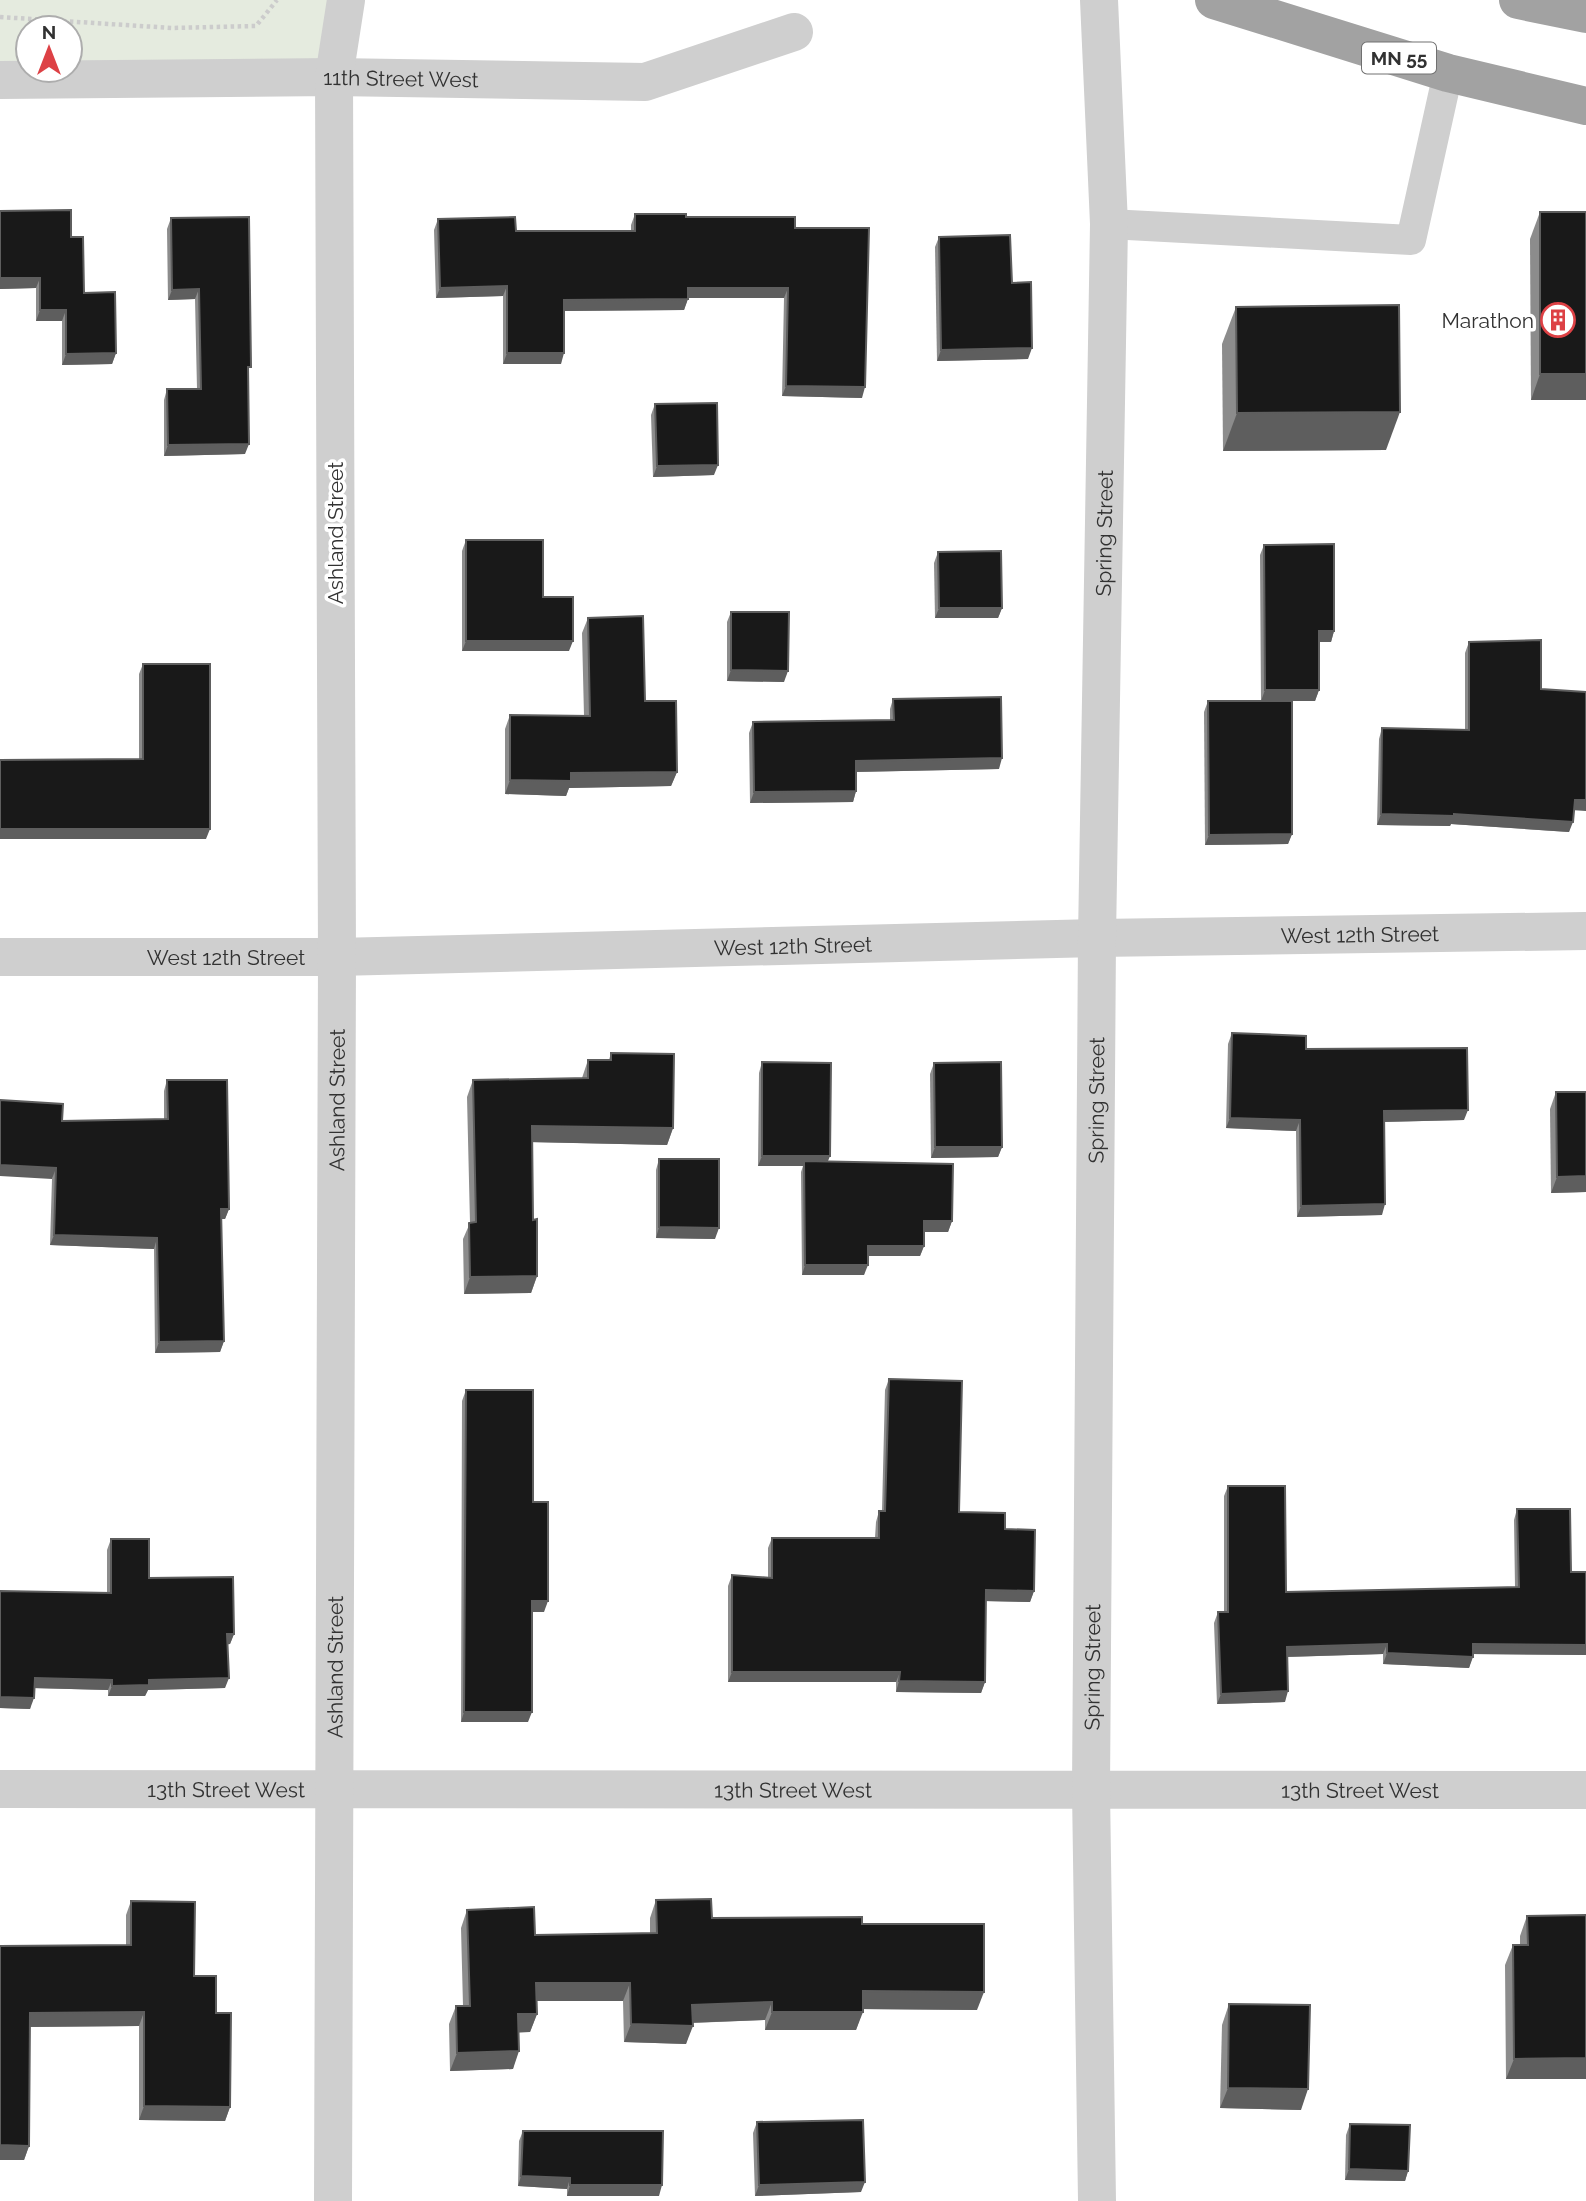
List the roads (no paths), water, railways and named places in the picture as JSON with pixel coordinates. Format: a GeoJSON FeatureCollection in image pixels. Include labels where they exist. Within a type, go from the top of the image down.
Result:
{"type":"FeatureCollection","features":[{"type":"Feature","properties":{"kind":"highway","name":"MN 55"},"geometry":{"type":"LineString","coordinates":[[1214,0],[1448,73],[1586,106]]}},
{"type":"Feature","properties":{"kind":"highway"},"geometry":{"type":"LineString","coordinates":[[1518,0],[1586,14]]}},
{"type":"Feature","properties":{"kind":"street","name":"Ashland Street"},"geometry":{"type":"LineString","coordinates":[[333,2201],[337,957],[334,77],[346,0]]}},
{"type":"Feature","properties":{"kind":"street","name":"Spring Street"},"geometry":{"type":"LineString","coordinates":[[1097,2201],[1091,1790],[1097,938],[1109,224],[1100,0]]}},
{"type":"Feature","properties":{"kind":"street","name":"11th Street West"},"geometry":{"type":"LineString","coordinates":[[0,80],[334,77],[645,82],[794,32]]}},
{"type":"Feature","properties":{"kind":"street","name":"West 12th Street"},"geometry":{"type":"LineString","coordinates":[[0,957],[337,957],[1097,938],[1586,931]]}},
{"type":"Feature","properties":{"kind":"street","name":"13th Street West"},"geometry":{"type":"LineString","coordinates":[[0,1789],[1586,1790]]}},
{"type":"Feature","properties":{"kind":"lane"},"geometry":{"type":"LineString","coordinates":[[1109,224],[1411,240],[1448,73]]}},
{"type":"Feature","properties":{"kind":"place","name":"Marathon"},"geometry":{"type":"Point","coordinates":[1558,320]}}]}
